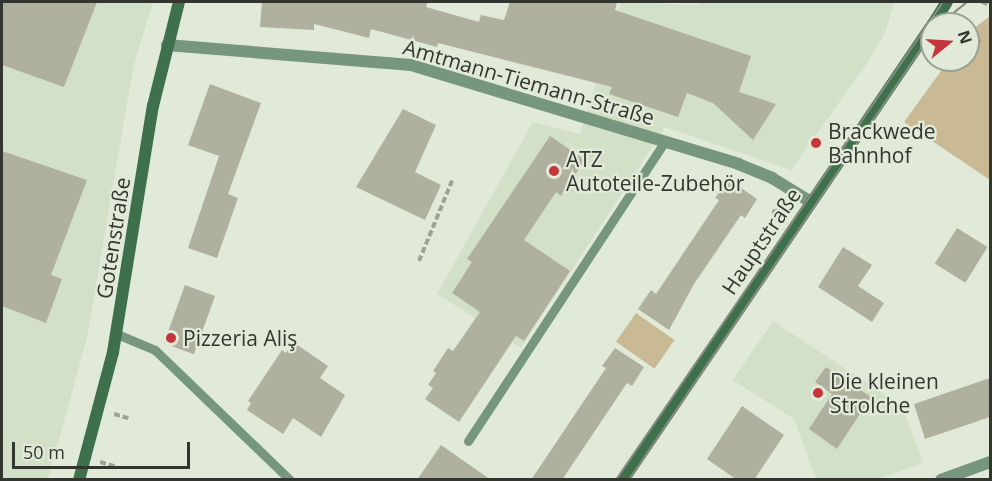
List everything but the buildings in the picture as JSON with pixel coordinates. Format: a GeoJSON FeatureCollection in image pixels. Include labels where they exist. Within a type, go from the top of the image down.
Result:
{"type":"FeatureCollection","features":[{"type":"Feature","properties":{"kind":"street","name":"Gotenstraße"},"geometry":{"type":"LineString","coordinates":[[79,480],[117,334],[153,106],[179,2]]}},
{"type":"Feature","properties":{"kind":"street","name":"Hauptstraße"},"geometry":{"type":"LineString","coordinates":[[622,480],[920,43]]}},
{"type":"Feature","properties":{"kind":"street","name":"Amtmann-Tiemann-Straße"},"geometry":{"type":"LineString","coordinates":[[167,45],[411,65],[665,141],[755,171],[811,202]]}},
{"type":"Feature","properties":{"kind":"street"},"geometry":{"type":"LineString","coordinates":[[941,480],[990,462]]}},
{"type":"Feature","properties":{"kind":"lane","name":"Amtmann-Tiemann-Straße"},"geometry":{"type":"LineString","coordinates":[[468,441],[665,141]]}},
{"type":"Feature","properties":{"kind":"lane"},"geometry":{"type":"LineString","coordinates":[[117,334],[156,350],[290,480]]}},
{"type":"Feature","properties":{"kind":"path"},"geometry":{"type":"LineString","coordinates":[[982,2],[990,5]]}},
{"type":"Feature","properties":{"kind":"path"},"geometry":{"type":"LineString","coordinates":[[419,261],[452,181]]}},
{"type":"Feature","properties":{"kind":"shaded area"},"geometry":{"type":"Polygon","coordinates":[[[2,2],[153,2],[133,68],[87,338],[48,479],[2,479],[2,2]]]}},
{"type":"Feature","properties":{"kind":"shaded area"},"geometry":{"type":"Polygon","coordinates":[[[621,2],[697,5],[699,2],[893,2],[893,7],[885,33],[868,62],[791,170],[665,127],[521,348],[437,294],[533,122],[580,134],[621,2]]]}},
{"type":"Feature","properties":{"kind":"shaded area"},"geometry":{"type":"Polygon","coordinates":[[[990,16],[990,180],[904,122],[940,72],[980,72],[980,24],[990,16]]]}},
{"type":"Feature","properties":{"kind":"shaded area"},"geometry":{"type":"Polygon","coordinates":[[[636,313],[675,340],[654,369],[616,342],[636,313]]]}},
{"type":"Feature","properties":{"kind":"shaded area","name":"Die kleinen Strolche"},"geometry":{"type":"Polygon","coordinates":[[[773,321],[902,406],[923,463],[879,479],[816,479],[794,419],[733,380],[773,321]]]}},
{"type":"Feature","properties":{"kind":"tram line"},"geometry":{"type":"LineString","coordinates":[[616,480],[943,2]]}},
{"type":"Feature","properties":{"kind":"tram line"},"geometry":{"type":"LineString","coordinates":[[955,12],[967,2]]}},
{"type":"Feature","properties":{"kind":"tram line"},"geometry":{"type":"LineString","coordinates":[[629,480],[920,51]]}},
{"type":"Feature","properties":{"kind":"place","name":"Brackwede Bahnhof"},"geometry":{"type":"Point","coordinates":[816,143]}},
{"type":"Feature","properties":{"kind":"place","name":"ATZ Autoteile-Zubehör"},"geometry":{"type":"Point","coordinates":[554,171]}},
{"type":"Feature","properties":{"kind":"place","name":"Pizzeria Aliş"},"geometry":{"type":"Point","coordinates":[171,338]}},
{"type":"Feature","properties":{"kind":"place","name":"Die kleinen Strolche"},"geometry":{"type":"Point","coordinates":[818,393]}}]}
